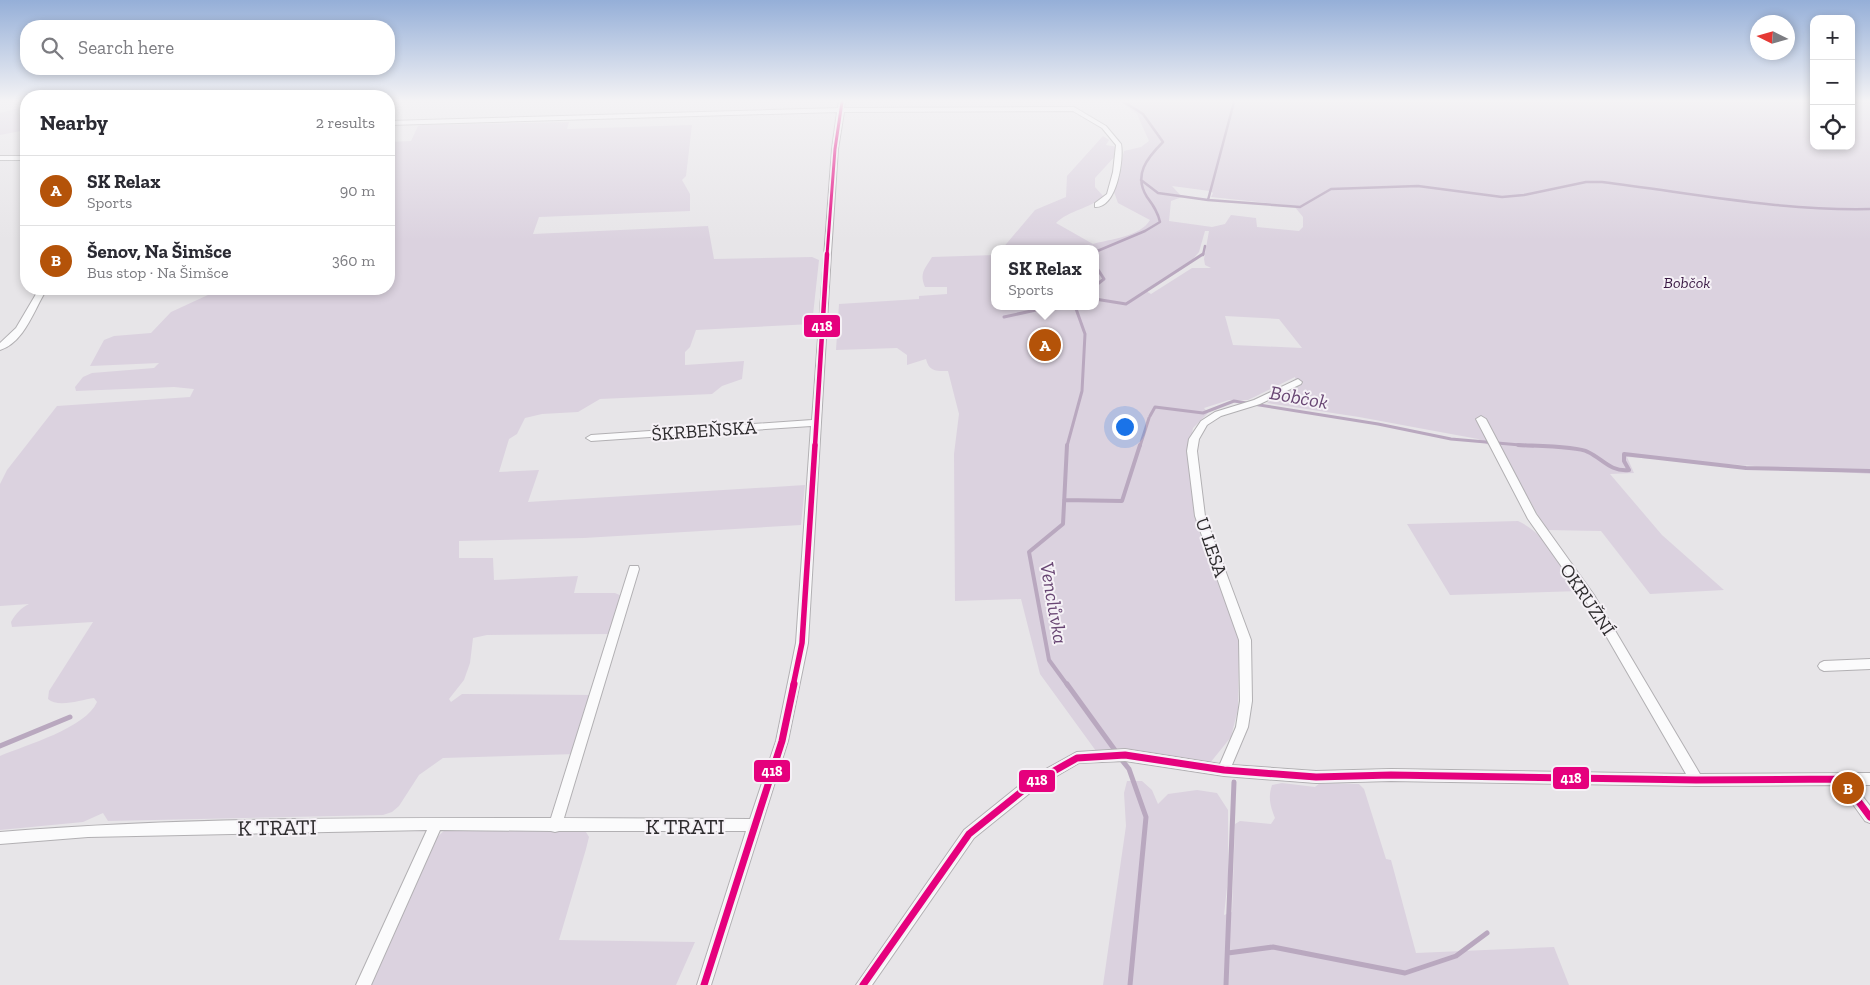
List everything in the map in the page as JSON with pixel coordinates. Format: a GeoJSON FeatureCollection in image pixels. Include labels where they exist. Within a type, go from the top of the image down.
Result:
{"type":"FeatureCollection","features":[{"type":"Feature","properties":{"kind":"street"},"geometry":{"type":"LineString","coordinates":[[704,985],[782,741],[802,642],[827,253],[837,148]]}},
{"type":"Feature","properties":{"kind":"street"},"geometry":{"type":"LineString","coordinates":[[1098,205],[1110,195],[1116,172],[1119,148]]}},
{"type":"Feature","properties":{"kind":"street"},"geometry":{"type":"LineString","coordinates":[[0,158],[20,158]]}},
{"type":"Feature","properties":{"kind":"street"},"geometry":{"type":"LineString","coordinates":[[0,347],[7,344],[18,331],[39,295]]}},
{"type":"Feature","properties":{"kind":"street","name":"U LESA"},"geometry":{"type":"LineString","coordinates":[[1224,770],[1242,727],[1246,701],[1245,640],[1238,616],[1217,566],[1200,516],[1192,451],[1194,439],[1204,424],[1218,414],[1257,402],[1298,382]]}},
{"type":"Feature","properties":{"kind":"street","name":"OKRUŽNÍ"},"geometry":{"type":"LineString","coordinates":[[1480,419],[1532,516],[1590,598],[1696,780]]}},
{"type":"Feature","properties":{"kind":"street","name":"ŠKRBEŇSKÁ"},"geometry":{"type":"LineString","coordinates":[[591,438],[817,423]]}},
{"type":"Feature","properties":{"kind":"street"},"geometry":{"type":"LineString","coordinates":[[555,826],[634,569]]}},
{"type":"Feature","properties":{"kind":"street"},"geometry":{"type":"LineString","coordinates":[[1824,666],[1870,664]]}},
{"type":"Feature","properties":{"kind":"street"},"geometry":{"type":"LineString","coordinates":[[863,985],[969,834],[1031,784],[1077,758],[1125,755],[1224,770],[1316,777],[1391,775],[1696,780],[1870,779]]}},
{"type":"Feature","properties":{"kind":"street"},"geometry":{"type":"LineString","coordinates":[[1842,779],[1870,817]]}},
{"type":"Feature","properties":{"kind":"street"},"geometry":{"type":"LineString","coordinates":[[363,985],[436,825]]}},
{"type":"Feature","properties":{"kind":"street","name":"K TRATI"},"geometry":{"type":"LineString","coordinates":[[0,838],[88,831],[436,825],[754,825]]}},
{"type":"Feature","properties":{"kind":"green space"},"geometry":{"type":"Polygon","coordinates":[[[395,148],[689,148],[686,176],[682,180],[690,194],[690,211],[539,217],[533,234],[708,226],[714,259],[812,257],[819,260],[812,324],[696,330],[690,347],[685,352],[685,365],[744,361],[742,379],[722,386],[712,394],[600,399],[578,412],[542,414],[525,418],[517,434],[509,439],[499,472],[539,470],[528,502],[805,485],[801,525],[584,538],[459,541],[459,558],[493,558],[494,580],[578,576],[574,593],[615,593],[624,597],[612,634],[487,635],[473,638],[470,663],[464,680],[449,699],[451,702],[462,694],[594,695],[576,754],[443,758],[419,775],[399,806],[392,812],[383,815],[108,821],[103,813],[83,822],[0,830],[0,756],[68,728],[81,720],[97,702],[94,698],[64,703],[52,702],[48,699],[49,691],[93,622],[12,627],[11,622],[15,616],[29,604],[0,606],[0,484],[7,470],[57,406],[190,397],[194,389],[174,387],[76,391],[75,387],[83,377],[92,373],[154,368],[159,363],[90,366],[104,340],[114,336],[151,333],[171,312],[208,295],[395,295],[395,148]]]}},
{"type":"Feature","properties":{"kind":"green space"},"geometry":{"type":"Polygon","coordinates":[[[1092,148],[1118,148],[1117,154],[1095,178],[1095,187],[1103,196],[1056,223],[1093,244],[1132,234],[1145,226],[1150,220],[1118,203],[1114,192],[1124,151],[1137,148],[1810,148],[1810,150],[1855,150],[1855,148],[1870,148],[1870,474],[1627,457],[1634,473],[1610,474],[1662,535],[1724,590],[1650,594],[1601,531],[1546,530],[1504,454],[1478,439],[1359,417],[1267,403],[1297,385],[1295,377],[1248,400],[1229,400],[1204,408],[1208,413],[1193,428],[1189,450],[1196,516],[1200,534],[1232,617],[1239,643],[1238,709],[1231,737],[1210,763],[1115,749],[1096,751],[1040,674],[1021,599],[955,601],[954,454],[959,414],[948,371],[931,369],[926,359],[907,365],[907,355],[897,348],[836,350],[839,304],[919,299],[919,296],[947,294],[947,287],[925,287],[923,275],[932,257],[991,255],[991,310],[1099,310],[1099,245],[1005,245],[1035,210],[1066,197],[1067,176],[1092,148]],[[1172,186],[1182,197],[1171,201],[1169,221],[1212,227],[1225,224],[1231,215],[1256,218],[1257,227],[1299,231],[1303,227],[1303,217],[1294,206],[1211,197],[1213,193],[1172,186]],[[1205,231],[1199,252],[1193,259],[1146,291],[1151,294],[1192,268],[1211,268],[1205,265],[1204,259],[1209,231],[1205,231]],[[1225,316],[1233,345],[1302,348],[1279,319],[1225,316]]]}},
{"type":"Feature","properties":{"kind":"green space"},"geometry":{"type":"Polygon","coordinates":[[[1518,521],[1529,527],[1546,542],[1580,591],[1450,595],[1407,524],[1518,521]]]}},
{"type":"Feature","properties":{"kind":"green space"},"geometry":{"type":"Polygon","coordinates":[[[1127,781],[1142,781],[1152,790],[1158,804],[1168,794],[1197,790],[1217,793],[1228,810],[1228,878],[1224,915],[1232,912],[1235,824],[1240,821],[1271,824],[1275,818],[1270,802],[1272,785],[1282,783],[1315,787],[1320,783],[1359,784],[1364,789],[1386,859],[1391,860],[1416,953],[1554,947],[1569,985],[1103,985],[1126,826],[1124,793],[1127,781]]]}},
{"type":"Feature","properties":{"kind":"green space"},"geometry":{"type":"Polygon","coordinates":[[[446,829],[586,832],[589,837],[586,849],[559,940],[695,942],[676,985],[369,985],[435,839],[446,829]]]}},
{"type":"Feature","properties":{"kind":"waterway","name":"Venclůvka"},"geometry":{"type":"LineString","coordinates":[[1141,180],[1147,161],[1158,148]]}},
{"type":"Feature","properties":{"kind":"waterway"},"geometry":{"type":"LineString","coordinates":[[1208,200],[1222,148]]}},
{"type":"Feature","properties":{"kind":"waterway","name":"Venclůvka"},"geometry":{"type":"LineString","coordinates":[[1099,250],[1145,231],[1160,222],[1157,212],[1143,189],[1141,180]]}},
{"type":"Feature","properties":{"kind":"waterway"},"geometry":{"type":"LineString","coordinates":[[1141,180],[1158,193],[1208,200]]}},
{"type":"Feature","properties":{"kind":"waterway"},"geometry":{"type":"LineString","coordinates":[[1208,200],[1300,207],[1331,189],[1418,186],[1502,197],[1524,195],[1586,182],[1602,182],[1769,204],[1836,209],[1870,209]]}},
{"type":"Feature","properties":{"kind":"waterway"},"geometry":{"type":"LineString","coordinates":[[1203,255],[1205,246]]}},
{"type":"Feature","properties":{"kind":"waterway"},"geometry":{"type":"LineString","coordinates":[[1099,300],[1126,304],[1203,254]]}},
{"type":"Feature","properties":{"kind":"waterway","name":"Venclůvka"},"geometry":{"type":"LineString","coordinates":[[1099,271],[1104,279],[1099,283]]}},
{"type":"Feature","properties":{"kind":"waterway"},"geometry":{"type":"LineString","coordinates":[[1004,317],[1036,310]]}},
{"type":"Feature","properties":{"kind":"waterway","name":"Venclůvka"},"geometry":{"type":"LineString","coordinates":[[1067,446],[1082,391],[1085,334],[1076,310]]}},
{"type":"Feature","properties":{"kind":"waterway","name":"Bobčok"},"geometry":{"type":"LineString","coordinates":[[1150,416],[1155,407],[1203,413],[1234,401],[1378,424],[1451,439],[1525,445]]}},
{"type":"Feature","properties":{"kind":"waterway","name":"Bobčok"},"geometry":{"type":"LineString","coordinates":[[1140,446],[1149,418]]}},
{"type":"Feature","properties":{"kind":"waterway","name":"Venclůvka"},"geometry":{"type":"LineString","coordinates":[[1064,500],[1067,445]]}},
{"type":"Feature","properties":{"kind":"waterway","name":"Bobčok"},"geometry":{"type":"LineString","coordinates":[[1064,500],[1122,501],[1140,445]]}},
{"type":"Feature","properties":{"kind":"waterway","name":"Bobčok"},"geometry":{"type":"LineString","coordinates":[[1518,445],[1525,445]]}},
{"type":"Feature","properties":{"kind":"waterway","name":"Bobčok"},"geometry":{"type":"LineString","coordinates":[[1525,445],[1565,447],[1582,450],[1612,467],[1622,470],[1629,470],[1624,461],[1624,454],[1746,468],[1870,471]]}},
{"type":"Feature","properties":{"kind":"waterway","name":"Bobčok"},"geometry":{"type":"LineString","coordinates":[[1525,445],[1533,446]]}},
{"type":"Feature","properties":{"kind":"waterway","name":"Venclůvka"},"geometry":{"type":"LineString","coordinates":[[1064,500],[1063,524],[1029,552],[1049,660],[1068,686]]}},
{"type":"Feature","properties":{"kind":"waterway","name":"Venclůvka"},"geometry":{"type":"LineString","coordinates":[[1067,684],[1117,753]]}},
{"type":"Feature","properties":{"kind":"waterway"},"geometry":{"type":"LineString","coordinates":[[0,746],[70,717]]}},
{"type":"Feature","properties":{"kind":"waterway","name":"Venclůvka"},"geometry":{"type":"LineString","coordinates":[[1121,759],[1129,769],[1146,817],[1130,985]]}},
{"type":"Feature","properties":{"kind":"waterway"},"geometry":{"type":"LineString","coordinates":[[1226,985],[1234,782]]}},
{"type":"Feature","properties":{"kind":"waterway"},"geometry":{"type":"LineString","coordinates":[[1228,953],[1273,947],[1405,973],[1456,956],[1487,933]]}},
{"type":"Feature","properties":{"kind":"transit line","name":"418"},"geometry":{"type":"LineString","coordinates":[[704,985],[782,741],[802,643],[835,148]]}},
{"type":"Feature","properties":{"kind":"transit line","name":"418"},"geometry":{"type":"LineString","coordinates":[[863,985],[969,834],[1031,784],[1077,758],[1125,755],[1224,770],[1316,777],[1391,775],[1696,780],[1842,779]]}},
{"type":"Feature","properties":{"kind":"transit line","name":"418"},"geometry":{"type":"LineString","coordinates":[[1842,779],[1870,817]]}},
{"type":"Feature","properties":{"kind":"place","name":"SK Relax"},"geometry":{"type":"Point","coordinates":[1045,345]}},
{"type":"Feature","properties":{"kind":"place","name":"Šenov, Na Šimšce"},"geometry":{"type":"Point","coordinates":[1848,788]}}]}
